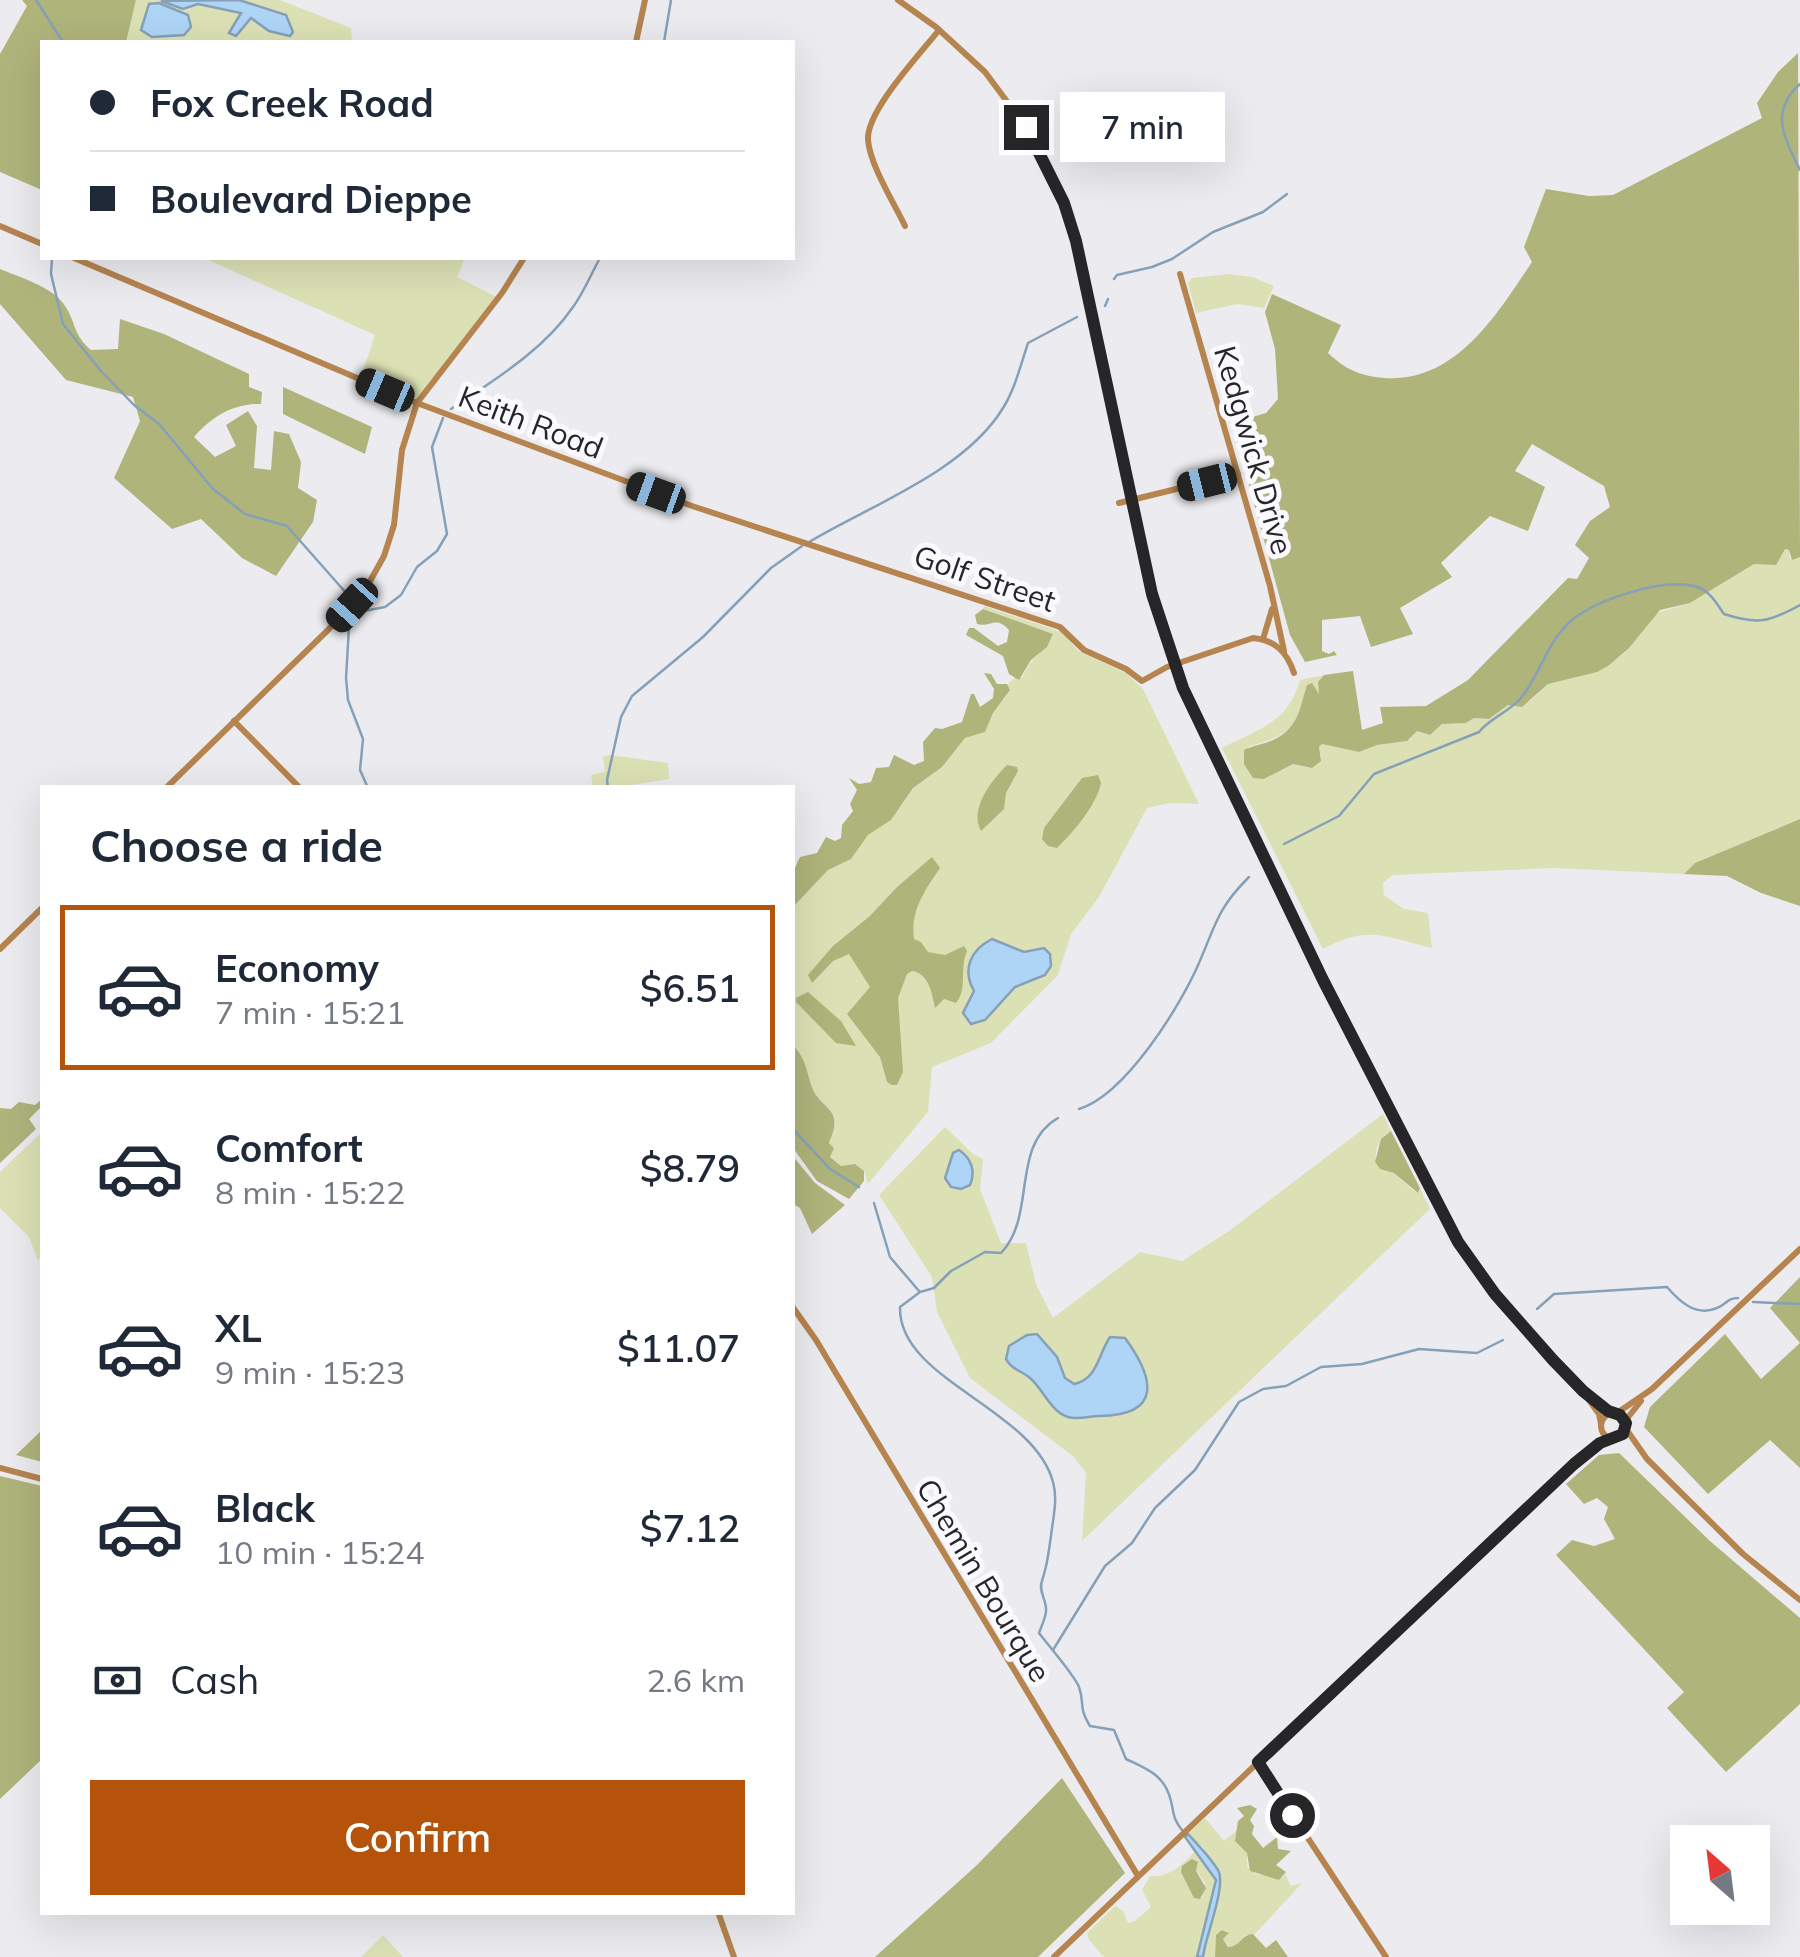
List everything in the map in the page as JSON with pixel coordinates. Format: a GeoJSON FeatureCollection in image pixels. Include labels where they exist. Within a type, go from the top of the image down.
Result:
{"type":"FeatureCollection","features":[{"type":"Feature","properties":{"kind":"street"},"geometry":{"type":"LineString","coordinates":[[636,40],[645,0]]}},
{"type":"Feature","properties":{"kind":"street"},"geometry":{"type":"LineString","coordinates":[[898,0],[940,30],[985,72],[1026,127],[1064,203],[1076,241],[1152,594],[1174,664],[1323,980],[1444,1216],[1495,1294],[1583,1391],[1599,1414],[1601,1426],[1647,1459],[1743,1554],[1800,1600]]}},
{"type":"Feature","properties":{"kind":"street"},"geometry":{"type":"LineString","coordinates":[[905,226],[871,152],[868,134],[882,104],[940,30]]}},
{"type":"Feature","properties":{"kind":"street"},"geometry":{"type":"LineString","coordinates":[[0,226],[40,243]]}},
{"type":"Feature","properties":{"kind":"street","name":"Keith Road"},"geometry":{"type":"LineString","coordinates":[[79,260],[417,403],[692,506],[857,560]]}},
{"type":"Feature","properties":{"kind":"street"},"geometry":{"type":"LineString","coordinates":[[169,785],[337,621],[376,572],[394,525],[402,450],[417,403],[523,260]]}},
{"type":"Feature","properties":{"kind":"street","name":"Kedgwick Drive"},"geometry":{"type":"LineString","coordinates":[[1180,274],[1284,652],[1294,672]]}},
{"type":"Feature","properties":{"kind":"street"},"geometry":{"type":"LineString","coordinates":[[1119,503],[1238,474]]}},
{"type":"Feature","properties":{"kind":"street"},"geometry":{"type":"LineString","coordinates":[[1130,486],[1145,496]]}},
{"type":"Feature","properties":{"kind":"street"},"geometry":{"type":"LineString","coordinates":[[1135,514],[1145,496]]}},
{"type":"Feature","properties":{"kind":"street","name":"Golf Street"},"geometry":{"type":"LineString","coordinates":[[857,560],[1062,628],[1084,650],[1126,669],[1142,681],[1174,664]]}},
{"type":"Feature","properties":{"kind":"street"},"geometry":{"type":"LineString","coordinates":[[1263,639],[1273,603]]}},
{"type":"Feature","properties":{"kind":"street"},"geometry":{"type":"LineString","coordinates":[[1174,664],[1241,639],[1263,639],[1284,652]]}},
{"type":"Feature","properties":{"kind":"street"},"geometry":{"type":"LineString","coordinates":[[234,721],[297,785]]}},
{"type":"Feature","properties":{"kind":"street"},"geometry":{"type":"LineString","coordinates":[[0,950],[40,910]]}},
{"type":"Feature","properties":{"kind":"street"},"geometry":{"type":"LineString","coordinates":[[1574,1464],[1604,1417],[1652,1389],[1800,1250]]}},
{"type":"Feature","properties":{"kind":"street","name":"Chemin Bourque"},"geometry":{"type":"LineString","coordinates":[[795,1310],[1138,1876]]}},
{"type":"Feature","properties":{"kind":"street"},"geometry":{"type":"LineString","coordinates":[[1054,1957],[1574,1464],[1614,1438],[1652,1389]]}},
{"type":"Feature","properties":{"kind":"street"},"geometry":{"type":"LineString","coordinates":[[1583,1391],[1615,1413],[1647,1459]]}},
{"type":"Feature","properties":{"kind":"street"},"geometry":{"type":"LineString","coordinates":[[0,1468],[40,1478]]}},
{"type":"Feature","properties":{"kind":"street"},"geometry":{"type":"LineString","coordinates":[[1258,1762],[1386,1957]]}},
{"type":"Feature","properties":{"kind":"street"},"geometry":{"type":"LineString","coordinates":[[719,1915],[734,1957]]}},
{"type":"Feature","properties":{"kind":"green space"},"geometry":{"type":"Polygon","coordinates":[[[22,0],[136,0],[126,40],[40,40],[40,189],[0,172],[0,54],[27,6],[22,0]]]}},
{"type":"Feature","properties":{"kind":"green space"},"geometry":{"type":"Polygon","coordinates":[[[136,0],[280,0],[351,28],[352,40],[126,40],[136,0]]]}},
{"type":"Feature","properties":{"kind":"green space"},"geometry":{"type":"Polygon","coordinates":[[[1798,53],[1800,557],[1792,560],[1785,549],[1776,565],[1754,564],[1690,603],[1660,610],[1629,648],[1608,666],[1548,684],[1522,707],[1508,705],[1489,719],[1442,724],[1430,735],[1417,731],[1407,741],[1359,752],[1322,744],[1321,761],[1312,768],[1293,764],[1264,779],[1253,778],[1244,764],[1244,750],[1275,739],[1289,729],[1307,685],[1312,683],[1319,694],[1318,682],[1324,675],[1353,671],[1362,730],[1383,723],[1380,707],[1426,706],[1468,680],[1568,578],[1577,579],[1589,558],[1575,545],[1590,521],[1610,507],[1604,486],[1532,444],[1515,471],[1545,487],[1528,531],[1490,516],[1441,563],[1452,577],[1400,608],[1413,634],[1371,647],[1360,616],[1322,620],[1322,651],[1334,651],[1337,655],[1305,662],[1290,635],[1232,423],[1266,413],[1278,399],[1275,349],[1265,312],[1272,294],[1341,325],[1328,353],[1353,371],[1384,378],[1410,377],[1433,369],[1453,357],[1489,323],[1532,262],[1524,247],[1546,189],[1589,196],[1613,195],[1762,118],[1757,103],[1778,72],[1798,53]]]}},
{"type":"Feature","properties":{"kind":"green space"},"geometry":{"type":"Polygon","coordinates":[[[208,260],[464,260],[457,277],[499,298],[417,403],[360,380],[375,335],[208,260]]]}},
{"type":"Feature","properties":{"kind":"green space"},"geometry":{"type":"Polygon","coordinates":[[[0,269],[57,297],[91,350],[118,349],[120,319],[164,334],[249,374],[249,387],[262,392],[261,404],[224,413],[194,437],[215,457],[236,446],[226,425],[248,411],[257,426],[254,468],[271,470],[274,431],[289,434],[301,462],[298,488],[317,500],[313,522],[276,576],[242,558],[201,519],[172,529],[114,478],[140,421],[133,397],[66,380],[0,304],[0,269]]]}},
{"type":"Feature","properties":{"kind":"green space"},"geometry":{"type":"Polygon","coordinates":[[[1228,274],[1252,277],[1274,286],[1264,308],[1237,304],[1196,313],[1188,283],[1192,278],[1228,274]]]}},
{"type":"Feature","properties":{"kind":"green space"},"geometry":{"type":"Polygon","coordinates":[[[283,387],[372,427],[365,454],[283,414],[283,387]]]}},
{"type":"Feature","properties":{"kind":"green space"},"geometry":{"type":"Polygon","coordinates":[[[1785,549],[1789,550],[1790,559],[1800,557],[1800,819],[1695,863],[1684,874],[1555,868],[1393,875],[1383,883],[1384,895],[1404,909],[1428,913],[1432,948],[1365,935],[1323,949],[1222,748],[1280,715],[1300,680],[1324,675],[1318,685],[1320,694],[1316,694],[1312,683],[1308,685],[1295,720],[1284,733],[1248,747],[1264,779],[1293,764],[1312,767],[1321,757],[1322,744],[1359,752],[1407,741],[1417,731],[1430,735],[1442,724],[1489,719],[1508,705],[1530,701],[1548,684],[1605,668],[1624,653],[1656,613],[1690,603],[1754,564],[1773,562],[1785,549]]]}},
{"type":"Feature","properties":{"kind":"green space"},"geometry":{"type":"Polygon","coordinates":[[[984,606],[1064,633],[1078,651],[1126,673],[1143,689],[1199,804],[1170,803],[1147,808],[1099,897],[1071,934],[1058,975],[991,1043],[932,1067],[928,1112],[868,1184],[864,1171],[855,1164],[841,1166],[830,1157],[834,1148],[829,1143],[834,1117],[813,1089],[795,1047],[795,905],[828,870],[851,859],[868,835],[891,820],[913,788],[942,767],[965,738],[985,732],[1009,692],[1007,685],[1014,678],[1023,677],[1053,634],[983,609],[984,606]]]}},
{"type":"Feature","properties":{"kind":"green space"},"geometry":{"type":"Polygon","coordinates":[[[983,609],[1053,634],[1019,680],[1009,674],[1003,656],[966,635],[969,628],[974,628],[998,646],[1007,642],[1009,630],[1004,626],[977,624],[975,615],[983,609]]]}},
{"type":"Feature","properties":{"kind":"green space"},"geometry":{"type":"Polygon","coordinates":[[[984,673],[991,674],[997,684],[1007,684],[1010,690],[985,732],[965,738],[942,767],[913,788],[891,820],[868,835],[851,859],[828,870],[795,905],[795,868],[800,857],[817,853],[826,837],[835,841],[841,838],[842,825],[853,811],[850,804],[857,790],[849,778],[859,784],[871,782],[876,768],[889,767],[894,755],[914,765],[924,761],[923,742],[935,728],[962,722],[971,694],[980,707],[993,698],[994,689],[984,673]]]}},
{"type":"Feature","properties":{"kind":"green space"},"geometry":{"type":"Polygon","coordinates":[[[603,757],[668,763],[669,779],[593,785],[591,775],[605,772],[603,757]]]}},
{"type":"Feature","properties":{"kind":"green space"},"geometry":{"type":"Polygon","coordinates":[[[1007,765],[1017,767],[1018,771],[1006,793],[1004,809],[981,831],[980,805],[1007,765]]]}},
{"type":"Feature","properties":{"kind":"green space"},"geometry":{"type":"Polygon","coordinates":[[[1098,775],[1101,783],[1084,818],[1057,848],[1048,846],[1042,839],[1044,828],[1082,778],[1098,775]]]}},
{"type":"Feature","properties":{"kind":"green space"},"geometry":{"type":"Polygon","coordinates":[[[1800,819],[1800,906],[1727,876],[1684,874],[1695,863],[1800,819]]]}},
{"type":"Feature","properties":{"kind":"green space"},"geometry":{"type":"Polygon","coordinates":[[[932,857],[940,868],[917,910],[914,939],[928,952],[945,955],[964,946],[967,951],[962,992],[956,1003],[944,999],[935,1008],[926,980],[912,971],[907,974],[898,998],[903,1072],[897,1085],[892,1085],[887,1082],[880,1057],[847,1014],[870,987],[849,954],[833,961],[812,983],[808,975],[833,946],[932,857]]]}},
{"type":"Feature","properties":{"kind":"green space"},"geometry":{"type":"Polygon","coordinates":[[[808,992],[841,1021],[856,1046],[836,1043],[796,1002],[796,998],[808,992]]]}},
{"type":"Feature","properties":{"kind":"green space"},"geometry":{"type":"Polygon","coordinates":[[[795,1048],[816,1095],[835,1122],[830,1157],[841,1166],[855,1164],[864,1171],[864,1181],[849,1199],[817,1181],[795,1151],[795,1048]]]}},
{"type":"Feature","properties":{"kind":"green space"},"geometry":{"type":"Polygon","coordinates":[[[40,1101],[40,1108],[29,1119],[36,1129],[0,1163],[0,1108],[11,1109],[19,1102],[35,1105],[40,1101]]]}},
{"type":"Feature","properties":{"kind":"green space"},"geometry":{"type":"Polygon","coordinates":[[[1383,1114],[1391,1131],[1378,1145],[1377,1165],[1394,1173],[1414,1191],[1418,1193],[1420,1188],[1430,1209],[1082,1541],[1086,1473],[1074,1457],[970,1378],[937,1312],[932,1277],[879,1195],[945,1127],[983,1159],[980,1189],[1001,1243],[1026,1243],[1036,1284],[1053,1318],[1140,1252],[1182,1261],[1229,1231],[1383,1114]]]}},
{"type":"Feature","properties":{"kind":"green space"},"geometry":{"type":"Polygon","coordinates":[[[1391,1131],[1420,1188],[1418,1193],[1375,1162],[1381,1139],[1391,1131]]]}},
{"type":"Feature","properties":{"kind":"green space"},"geometry":{"type":"Polygon","coordinates":[[[40,1134],[38,1261],[29,1237],[0,1208],[0,1172],[40,1134]]]}},
{"type":"Feature","properties":{"kind":"green space"},"geometry":{"type":"Polygon","coordinates":[[[795,1159],[815,1183],[845,1205],[812,1234],[795,1205],[795,1159]]]}},
{"type":"Feature","properties":{"kind":"green space"},"geometry":{"type":"Polygon","coordinates":[[[1800,1277],[1800,1343],[1770,1308],[1800,1277]]]}},
{"type":"Feature","properties":{"kind":"green space"},"geometry":{"type":"Polygon","coordinates":[[[1725,1334],[1761,1379],[1800,1343],[1800,1468],[1770,1440],[1708,1494],[1644,1427],[1650,1407],[1725,1334]]]}},
{"type":"Feature","properties":{"kind":"green space"},"geometry":{"type":"Polygon","coordinates":[[[40,1432],[40,1461],[16,1455],[40,1432]]]}},
{"type":"Feature","properties":{"kind":"green space"},"geometry":{"type":"Polygon","coordinates":[[[1619,1453],[1710,1541],[1800,1618],[1800,1704],[1726,1772],[1667,1708],[1684,1692],[1556,1555],[1572,1540],[1594,1546],[1615,1539],[1604,1519],[1608,1507],[1597,1498],[1584,1504],[1566,1484],[1599,1455],[1619,1453]]]}},
{"type":"Feature","properties":{"kind":"green space"},"geometry":{"type":"Polygon","coordinates":[[[0,1476],[40,1486],[40,1761],[0,1799],[0,1476]]]}},
{"type":"Feature","properties":{"kind":"green space"},"geometry":{"type":"Polygon","coordinates":[[[1062,1778],[1125,1873],[1038,1957],[875,1957],[977,1865],[1062,1778]]]}},
{"type":"Feature","properties":{"kind":"green space"},"geometry":{"type":"Polygon","coordinates":[[[1250,1805],[1257,1809],[1250,1820],[1254,1826],[1252,1834],[1263,1848],[1277,1837],[1278,1849],[1291,1851],[1276,1865],[1286,1872],[1279,1880],[1250,1871],[1247,1853],[1235,1841],[1238,1821],[1244,1816],[1237,1808],[1250,1805]]]}},
{"type":"Feature","properties":{"kind":"green space"},"geometry":{"type":"Polygon","coordinates":[[[1205,1818],[1224,1841],[1238,1829],[1237,1839],[1247,1853],[1247,1866],[1255,1874],[1282,1878],[1285,1874],[1291,1886],[1302,1883],[1254,1935],[1246,1935],[1236,1946],[1229,1947],[1223,1939],[1227,1931],[1222,1930],[1216,1939],[1215,1957],[1203,1957],[1219,1895],[1216,1867],[1208,1862],[1204,1848],[1188,1834],[1205,1818]]]}},
{"type":"Feature","properties":{"kind":"green space"},"geometry":{"type":"Polygon","coordinates":[[[1194,1852],[1212,1871],[1216,1884],[1197,1957],[1104,1957],[1087,1933],[1115,1906],[1123,1911],[1128,1923],[1135,1921],[1151,1907],[1142,1890],[1150,1876],[1169,1873],[1194,1852]],[[1198,1862],[1182,1875],[1198,1899],[1203,1897],[1205,1883],[1196,1871],[1198,1862]]]}},
{"type":"Feature","properties":{"kind":"green space"},"geometry":{"type":"Polygon","coordinates":[[[1192,1859],[1198,1862],[1196,1871],[1206,1888],[1200,1899],[1194,1898],[1181,1872],[1182,1866],[1192,1859]]]}},
{"type":"Feature","properties":{"kind":"green space"},"geometry":{"type":"Polygon","coordinates":[[[1222,1930],[1229,1933],[1223,1939],[1228,1947],[1253,1934],[1266,1948],[1276,1940],[1288,1957],[1215,1957],[1216,1935],[1222,1930]]]}},
{"type":"Feature","properties":{"kind":"green space"},"geometry":{"type":"Polygon","coordinates":[[[383,1935],[403,1957],[361,1957],[383,1935]]]}},
{"type":"Feature","properties":{"kind":"water"},"geometry":{"type":"Polygon","coordinates":[[[239,0],[286,15],[293,32],[290,36],[269,31],[251,18],[236,36],[229,33],[241,13],[198,4],[183,9],[161,1],[239,0]]]}},
{"type":"Feature","properties":{"kind":"water"},"geometry":{"type":"Polygon","coordinates":[[[159,3],[188,15],[191,27],[184,35],[152,37],[141,30],[149,4],[159,3]]]}},
{"type":"Feature","properties":{"kind":"water"},"geometry":{"type":"Polygon","coordinates":[[[992,939],[1024,952],[1044,948],[1050,954],[1051,966],[1045,975],[1015,987],[985,1020],[971,1024],[963,1013],[974,991],[970,961],[992,939]]]}},
{"type":"Feature","properties":{"kind":"water"},"geometry":{"type":"Polygon","coordinates":[[[959,1150],[972,1170],[970,1185],[961,1189],[951,1187],[945,1178],[953,1153],[959,1150]]]}},
{"type":"Feature","properties":{"kind":"water"},"geometry":{"type":"Polygon","coordinates":[[[1037,1334],[1057,1357],[1065,1378],[1074,1384],[1088,1378],[1110,1337],[1125,1338],[1147,1380],[1143,1402],[1120,1414],[1076,1418],[1062,1414],[1030,1378],[1006,1359],[1009,1346],[1027,1335],[1037,1334]]]}},
{"type":"Feature","properties":{"kind":"water"},"geometry":{"type":"Polygon","coordinates":[[[1188,1834],[1212,1861],[1220,1878],[1203,1957],[1197,1957],[1216,1880],[1185,1837],[1188,1834]]]}},
{"type":"Feature","properties":{"kind":"waterway"},"geometry":{"type":"LineString","coordinates":[[36,0],[62,40]]}},
{"type":"Feature","properties":{"kind":"waterway"},"geometry":{"type":"LineString","coordinates":[[664,40],[671,0]]}},
{"type":"Feature","properties":{"kind":"waterway"},"geometry":{"type":"LineString","coordinates":[[1800,84],[1790,94],[1782,115],[1785,136],[1800,170]]}},
{"type":"Feature","properties":{"kind":"waterway"},"geometry":{"type":"LineString","coordinates":[[1114,279],[1172,259],[1213,232],[1263,212],[1287,194]]}},
{"type":"Feature","properties":{"kind":"waterway"},"geometry":{"type":"LineString","coordinates":[[52,260],[51,274],[63,324],[101,371],[159,424],[213,489],[245,514],[287,526],[347,594]]}},
{"type":"Feature","properties":{"kind":"waterway"},"geometry":{"type":"LineString","coordinates":[[451,409],[517,364],[561,323],[599,260]]}},
{"type":"Feature","properties":{"kind":"waterway"},"geometry":{"type":"LineString","coordinates":[[1105,306],[1108,299]]}},
{"type":"Feature","properties":{"kind":"waterway"},"geometry":{"type":"LineString","coordinates":[[809,542],[915,485],[965,450],[1003,408],[1028,343],[1077,317]]}},
{"type":"Feature","properties":{"kind":"waterway"},"geometry":{"type":"LineString","coordinates":[[367,785],[360,770],[363,739],[348,700],[349,627],[364,611],[385,607],[401,595],[417,567],[437,551],[447,534],[432,447],[443,418]]}},
{"type":"Feature","properties":{"kind":"waterway"},"geometry":{"type":"LineString","coordinates":[[608,785],[621,717],[632,696],[703,637],[771,568],[802,546]]}},
{"type":"Feature","properties":{"kind":"waterway"},"geometry":{"type":"LineString","coordinates":[[1284,844],[1339,816],[1374,774],[1479,732],[1521,698],[1563,628],[1598,605],[1632,592],[1667,585],[1697,587],[1724,614],[1746,620],[1771,618],[1800,605]]}},
{"type":"Feature","properties":{"kind":"waterway"},"geometry":{"type":"LineString","coordinates":[[1079,1109],[1097,1101],[1114,1086],[1149,1047],[1190,981],[1224,908],[1249,877]]}},
{"type":"Feature","properties":{"kind":"waterway"},"geometry":{"type":"LineString","coordinates":[[1058,1118],[1043,1130],[1034,1145],[1018,1220],[1001,1253],[985,1252],[900,1307],[905,1332],[920,1355],[995,1413],[1041,1456],[1053,1482],[1055,1502],[1041,1585],[1046,1613],[1039,1633],[1077,1682],[1090,1726],[1114,1730],[1126,1759],[1160,1779],[1182,1830]]}},
{"type":"Feature","properties":{"kind":"waterway"},"geometry":{"type":"LineString","coordinates":[[795,1131],[830,1169],[859,1187]]}},
{"type":"Feature","properties":{"kind":"waterway"},"geometry":{"type":"LineString","coordinates":[[874,1203],[890,1257],[919,1291]]}},
{"type":"Feature","properties":{"kind":"waterway"},"geometry":{"type":"LineString","coordinates":[[1537,1309],[1554,1294],[1667,1287],[1683,1303],[1702,1311],[1738,1298]]}},
{"type":"Feature","properties":{"kind":"waterway"},"geometry":{"type":"LineString","coordinates":[[1753,1302],[1800,1304]]}},
{"type":"Feature","properties":{"kind":"waterway"},"geometry":{"type":"LineString","coordinates":[[1053,1650],[1105,1566],[1132,1543],[1155,1508],[1195,1470],[1239,1402],[1263,1389],[1286,1386],[1321,1367],[1362,1364],[1419,1349],[1477,1353],[1503,1340]]}},
{"type":"Feature","properties":{"kind":"route"},"geometry":{"type":"LineString","coordinates":[[1026,127],[1064,203],[1076,241],[1152,594],[1183,688],[1323,980],[1458,1242],[1495,1294],[1553,1360],[1583,1391],[1626,1423],[1623,1434],[1600,1443],[1574,1464],[1258,1762],[1292,1815]]}}]}
